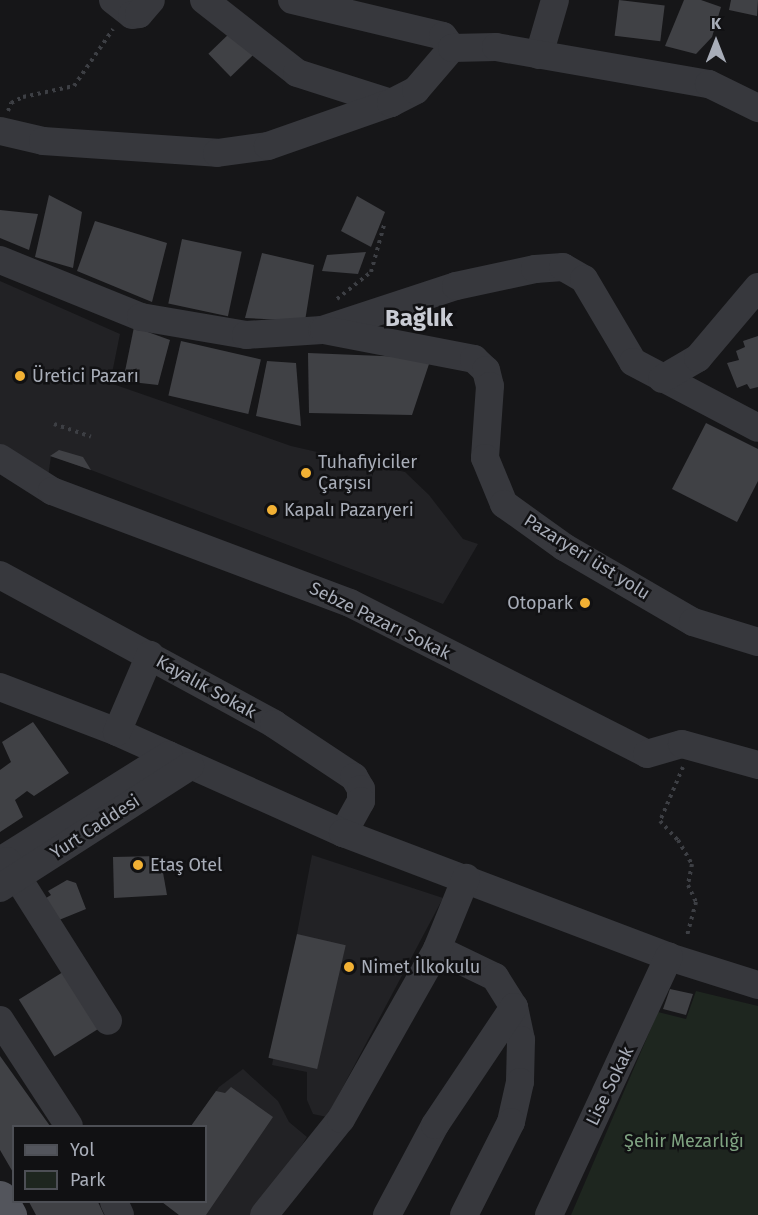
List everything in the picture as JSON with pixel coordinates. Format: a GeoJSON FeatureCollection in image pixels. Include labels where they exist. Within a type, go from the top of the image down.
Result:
{"type":"FeatureCollection","features":[{"type":"Feature","properties":{"kind":"street"},"geometry":{"type":"LineString","coordinates":[[204,0],[297,73],[392,103]]}},
{"type":"Feature","properties":{"kind":"street"},"geometry":{"type":"LineString","coordinates":[[292,0],[443,36],[452,48]]}},
{"type":"Feature","properties":{"kind":"street"},"geometry":{"type":"LineString","coordinates":[[539,55],[555,0]]}},
{"type":"Feature","properties":{"kind":"street"},"geometry":{"type":"LineString","coordinates":[[2,119],[71,144],[217,153],[268,146],[392,103],[416,90],[452,48],[496,47],[709,84],[758,108]]}},
{"type":"Feature","properties":{"kind":"street"},"geometry":{"type":"LineString","coordinates":[[0,260],[141,317],[246,335],[322,330],[456,286],[535,269],[563,267],[584,279],[633,362],[758,428]]}},
{"type":"Feature","properties":{"kind":"street"},"geometry":{"type":"LineString","coordinates":[[662,379],[698,358],[758,286]]}},
{"type":"Feature","properties":{"kind":"street","name":"Pazaryeri üst yolu"},"geometry":{"type":"LineString","coordinates":[[322,330],[474,359],[486,370],[490,386],[485,458],[504,504],[564,547],[693,622],[758,642]]}},
{"type":"Feature","properties":{"kind":"street","name":"Sebze Pazarı Sokak"},"geometry":{"type":"LineString","coordinates":[[0,458],[52,491],[350,603],[647,754],[682,744],[758,765]]}},
{"type":"Feature","properties":{"kind":"street","name":"Kayalık Sokak"},"geometry":{"type":"LineString","coordinates":[[0,574],[274,724],[354,777],[361,789],[361,801],[344,832]]}},
{"type":"Feature","properties":{"kind":"street"},"geometry":{"type":"LineString","coordinates":[[117,732],[150,655]]}},
{"type":"Feature","properties":{"kind":"street"},"geometry":{"type":"LineString","coordinates":[[0,687],[117,732],[344,832],[669,957],[758,985]]}},
{"type":"Feature","properties":{"kind":"street","name":"Yurt Caddesi"},"geometry":{"type":"LineString","coordinates":[[6,871],[180,761]]}},
{"type":"Feature","properties":{"kind":"street"},"geometry":{"type":"LineString","coordinates":[[6,871],[108,1021]]}},
{"type":"Feature","properties":{"kind":"street"},"geometry":{"type":"LineString","coordinates":[[264,1215],[341,1119],[437,949],[466,878]]}},
{"type":"Feature","properties":{"kind":"street"},"geometry":{"type":"LineString","coordinates":[[437,949],[495,977],[514,1007],[520,1040],[520,1082],[512,1122],[464,1215]]}},
{"type":"Feature","properties":{"kind":"street","name":"Lise Sokak"},"geometry":{"type":"LineString","coordinates":[[549,1215],[669,957]]}},
{"type":"Feature","properties":{"kind":"street"},"geometry":{"type":"LineString","coordinates":[[387,1215],[435,1125],[514,1007]]}},
{"type":"Feature","properties":{"kind":"street"},"geometry":{"type":"LineString","coordinates":[[0,1020],[68,1125]]}},
{"type":"Feature","properties":{"kind":"path"},"geometry":{"type":"LineString","coordinates":[[2,119],[11,103],[23,97],[74,86],[117,22],[132,5]]}},
{"type":"Feature","properties":{"kind":"path"},"geometry":{"type":"LineString","coordinates":[[335,301],[371,272],[384,225]]}},
{"type":"Feature","properties":{"kind":"path"},"geometry":{"type":"LineString","coordinates":[[54,424],[91,436]]}},
{"type":"Feature","properties":{"kind":"path"},"geometry":{"type":"LineString","coordinates":[[687,936],[696,902],[688,885],[692,864],[660,820],[692,747]]}},
{"type":"Feature","properties":{"kind":"shaded area"},"geometry":{"type":"Polygon","coordinates":[[[0,281],[120,334],[110,383],[291,446],[405,472],[429,495],[463,539],[478,544],[443,604],[51,456],[48,477],[0,450],[0,281]]]}},
{"type":"Feature","properties":{"kind":"shaded area","name":"Nimet İlkokulu"},"geometry":{"type":"Polygon","coordinates":[[[312,855],[443,898],[327,1117],[313,1114],[307,1100],[307,1072],[272,1065],[312,855]]]}},
{"type":"Feature","properties":{"kind":"shaded area"},"geometry":{"type":"Polygon","coordinates":[[[243,1069],[278,1101],[289,1122],[307,1137],[257,1215],[179,1215],[163,1203],[207,1203],[207,1125],[192,1125],[219,1087],[243,1069]]]}},
{"type":"Feature","properties":{"kind":"green space","name":"Şehir Mezarlığı"},"geometry":{"type":"Polygon","coordinates":[[[696,991],[758,1006],[758,1215],[571,1215],[658,1012],[686,1019],[696,991]]]}},
{"type":"Feature","properties":{"kind":"building"},"geometry":{"type":"Polygon","coordinates":[[[619,0],[665,6],[660,41],[615,36],[619,0]]]}},
{"type":"Feature","properties":{"kind":"building"},"geometry":{"type":"Polygon","coordinates":[[[684,0],[701,0],[721,7],[712,37],[696,54],[665,46],[684,0]]]}},
{"type":"Feature","properties":{"kind":"building"},"geometry":{"type":"Polygon","coordinates":[[[731,0],[758,0],[757,16],[729,10],[731,0]]]}},
{"type":"Feature","properties":{"kind":"building"},"geometry":{"type":"Polygon","coordinates":[[[235,28],[257,51],[231,77],[208,54],[235,28]]]}},
{"type":"Feature","properties":{"kind":"building"},"geometry":{"type":"Polygon","coordinates":[[[49,195],[82,212],[73,268],[35,257],[49,195]]]}},
{"type":"Feature","properties":{"kind":"building"},"geometry":{"type":"Polygon","coordinates":[[[357,196],[385,212],[371,247],[341,231],[357,196]]]}},
{"type":"Feature","properties":{"kind":"building"},"geometry":{"type":"Polygon","coordinates":[[[0,210],[38,214],[29,250],[0,238],[0,210]]]}},
{"type":"Feature","properties":{"kind":"building"},"geometry":{"type":"Polygon","coordinates":[[[95,221],[167,243],[152,302],[77,271],[95,221]]]}},
{"type":"Feature","properties":{"kind":"building"},"geometry":{"type":"Polygon","coordinates":[[[182,239],[242,252],[228,316],[168,304],[182,239]]]}},
{"type":"Feature","properties":{"kind":"building"},"geometry":{"type":"Polygon","coordinates":[[[366,252],[358,274],[322,271],[327,255],[366,252]]]}},
{"type":"Feature","properties":{"kind":"building"},"geometry":{"type":"Polygon","coordinates":[[[262,253],[314,265],[305,321],[245,318],[262,253]]]}},
{"type":"Feature","properties":{"kind":"building"},"geometry":{"type":"Polygon","coordinates":[[[134,327],[170,340],[158,385],[123,381],[134,327]]]}},
{"type":"Feature","properties":{"kind":"building"},"geometry":{"type":"Polygon","coordinates":[[[758,336],[758,387],[750,389],[747,384],[737,388],[727,363],[739,360],[736,351],[745,347],[743,341],[758,336]]]}},
{"type":"Feature","properties":{"kind":"building"},"geometry":{"type":"Polygon","coordinates":[[[181,341],[261,359],[248,414],[168,396],[181,341]]]}},
{"type":"Feature","properties":{"kind":"building"},"geometry":{"type":"Polygon","coordinates":[[[308,353],[431,358],[412,415],[309,413],[308,353]]]}},
{"type":"Feature","properties":{"kind":"building"},"geometry":{"type":"Polygon","coordinates":[[[267,361],[296,363],[301,426],[256,416],[267,361]]]}},
{"type":"Feature","properties":{"kind":"building"},"geometry":{"type":"Polygon","coordinates":[[[706,423],[758,449],[758,481],[737,522],[672,489],[706,423]]]}},
{"type":"Feature","properties":{"kind":"building"},"geometry":{"type":"Polygon","coordinates":[[[59,450],[83,457],[91,470],[50,456],[59,450]]]}},
{"type":"Feature","properties":{"kind":"building"},"geometry":{"type":"Polygon","coordinates":[[[33,722],[69,773],[34,796],[27,791],[15,800],[23,817],[0,832],[0,770],[11,762],[2,742],[33,722]]]}},
{"type":"Feature","properties":{"kind":"building"},"geometry":{"type":"Polygon","coordinates":[[[160,856],[167,895],[114,898],[113,857],[160,856]]]}},
{"type":"Feature","properties":{"kind":"building"},"geometry":{"type":"Polygon","coordinates":[[[67,880],[76,883],[86,909],[59,920],[46,898],[51,895],[48,891],[67,880]]]}},
{"type":"Feature","properties":{"kind":"building"},"geometry":{"type":"Polygon","coordinates":[[[297,934],[346,945],[317,1069],[268,1058],[297,934]]]}},
{"type":"Feature","properties":{"kind":"building"},"geometry":{"type":"Polygon","coordinates":[[[63,972],[99,1029],[54,1056],[19,1000],[63,972]]]}},
{"type":"Feature","properties":{"kind":"building"},"geometry":{"type":"Polygon","coordinates":[[[670,989],[693,994],[686,1015],[663,1009],[670,989]]]}},
{"type":"Feature","properties":{"kind":"building"},"geometry":{"type":"Polygon","coordinates":[[[0,1056],[49,1125],[12,1125],[12,1171],[0,1150],[0,1056]]]}},
{"type":"Feature","properties":{"kind":"building"},"geometry":{"type":"Polygon","coordinates":[[[231,1087],[273,1117],[206,1215],[179,1215],[163,1203],[207,1203],[207,1125],[192,1125],[216,1091],[225,1093],[231,1087]]]}},
{"type":"Feature","properties":{"kind":"building"},"geometry":{"type":"Polygon","coordinates":[[[30,1203],[98,1203],[104,1215],[36,1215],[30,1203]]]}},
{"type":"Feature","properties":{"kind":"place","name":"Üretici Pazarı"},"geometry":{"type":"Point","coordinates":[20,376]}},
{"type":"Feature","properties":{"kind":"place","name":"Tuhafiyiciler Çarşısı"},"geometry":{"type":"Point","coordinates":[306,473]}},
{"type":"Feature","properties":{"kind":"place","name":"Kapalı Pazaryeri"},"geometry":{"type":"Point","coordinates":[272,510]}},
{"type":"Feature","properties":{"kind":"place","name":"Otopark"},"geometry":{"type":"Point","coordinates":[585,603]}},
{"type":"Feature","properties":{"kind":"place","name":"Etaş Otel"},"geometry":{"type":"Point","coordinates":[138,865]}},
{"type":"Feature","properties":{"kind":"place","name":"Nimet İlkokulu"},"geometry":{"type":"Point","coordinates":[349,967]}},
{"type":"Feature","properties":{"kind":"district","name":"Bağlık"},"geometry":{"type":"Point","coordinates":[419,319]}}]}
